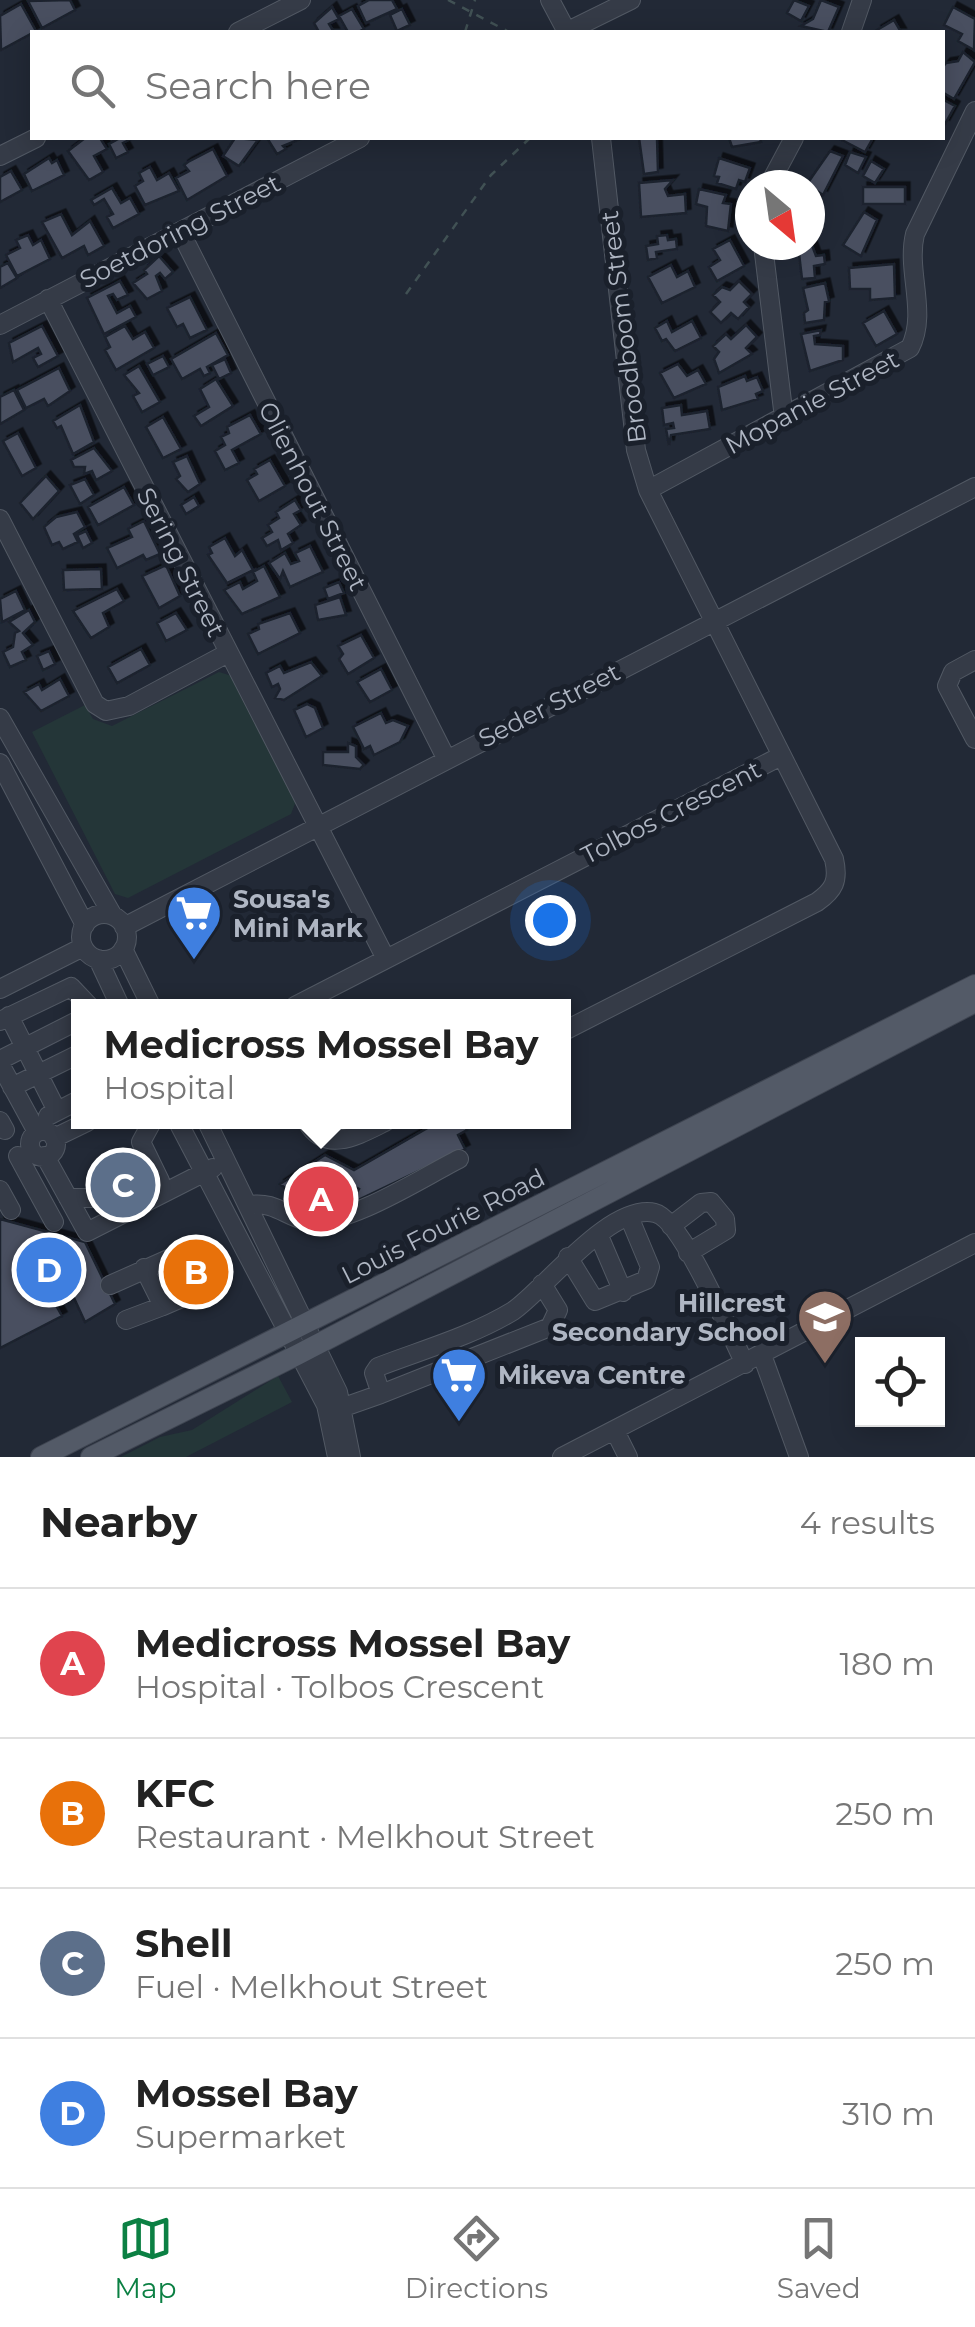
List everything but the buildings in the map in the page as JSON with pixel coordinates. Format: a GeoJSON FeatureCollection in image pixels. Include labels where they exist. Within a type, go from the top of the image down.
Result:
{"type":"FeatureCollection","features":[{"type":"Feature","properties":{"kind":"main road","name":"Louis Fourie Road"},"geometry":{"type":"LineString","coordinates":[[40,1457],[975,984]]}},
{"type":"Feature","properties":{"kind":"main road","name":"Louis Fourie Road"},"geometry":{"type":"LineString","coordinates":[[91,1457],[306,1350],[975,1002]]}},
{"type":"Feature","properties":{"kind":"street"},"geometry":{"type":"LineString","coordinates":[[242,30],[301,0]]}},
{"type":"Feature","properties":{"kind":"street"},"geometry":{"type":"LineString","coordinates":[[550,0],[566,30]]}},
{"type":"Feature","properties":{"kind":"street"},"geometry":{"type":"LineString","coordinates":[[571,30],[631,0]]}},
{"type":"Feature","properties":{"kind":"street"},"geometry":{"type":"LineString","coordinates":[[852,30],[862,0]]}},
{"type":"Feature","properties":{"kind":"street","name":"Mopanie Street"},"geometry":{"type":"LineString","coordinates":[[648,490],[910,348],[918,328],[912,250],[915,234],[975,111]]}},
{"type":"Feature","properties":{"kind":"street"},"geometry":{"type":"LineString","coordinates":[[0,156],[32,140]]}},
{"type":"Feature","properties":{"kind":"street","name":"Soetdoring Street"},"geometry":{"type":"LineString","coordinates":[[0,324],[356,140]]}},
{"type":"Feature","properties":{"kind":"street","name":"Broodboom Street"},"geometry":{"type":"LineString","coordinates":[[602,140],[636,450],[648,490],[715,620]]}},
{"type":"Feature","properties":{"kind":"street"},"geometry":{"type":"LineString","coordinates":[[777,170],[793,140]]}},
{"type":"Feature","properties":{"kind":"street","name":"Olienhout Street"},"geometry":{"type":"LineString","coordinates":[[181,233],[446,758]]}},
{"type":"Feature","properties":{"kind":"street"},"geometry":{"type":"LineString","coordinates":[[765,260],[784,418]]}},
{"type":"Feature","properties":{"kind":"street","name":"Sering Street"},"geometry":{"type":"LineString","coordinates":[[48,299],[386,960]]}},
{"type":"Feature","properties":{"kind":"street","name":"Seder Street"},"geometry":{"type":"LineString","coordinates":[[119,921],[315,825],[975,487]]}},
{"type":"Feature","properties":{"kind":"street"},"geometry":{"type":"LineString","coordinates":[[0,519],[95,704],[106,710],[130,706],[228,654]]}},
{"type":"Feature","properties":{"kind":"street","name":"Tolbos Crescent"},"geometry":{"type":"LineString","coordinates":[[571,1026],[833,889],[834,859],[715,620]]}},
{"type":"Feature","properties":{"kind":"street"},"geometry":{"type":"LineString","coordinates":[[975,660],[953,672],[947,686],[975,740]]}},
{"type":"Feature","properties":{"kind":"street"},"geometry":{"type":"LineString","coordinates":[[0,718],[6,745],[119,921],[123,950],[148,999]]}},
{"type":"Feature","properties":{"kind":"street","name":"Tolbos Crescent"},"geometry":{"type":"LineString","coordinates":[[309,999],[781,756]]}},
{"type":"Feature","properties":{"kind":"street"},"geometry":{"type":"LineString","coordinates":[[0,763],[85,924],[90,953],[116,999]]}},
{"type":"Feature","properties":{"kind":"street"},"geometry":{"type":"LineString","coordinates":[[85,924],[97,915],[119,921]]}},
{"type":"Feature","properties":{"kind":"street"},"geometry":{"type":"LineString","coordinates":[[0,989],[90,953],[110,959],[123,950]]}},
{"type":"Feature","properties":{"kind":"street"},"geometry":{"type":"LineString","coordinates":[[57,1111],[25,1047],[5,1019],[71,987],[82,999]]}},
{"type":"Feature","properties":{"kind":"street"},"geometry":{"type":"LineString","coordinates":[[71,1024],[0,1062],[36,1143],[87,1232],[206,1174],[226,1158]]}},
{"type":"Feature","properties":{"kind":"street"},"geometry":{"type":"LineString","coordinates":[[12,1087],[71,1058]]}},
{"type":"Feature","properties":{"kind":"street"},"geometry":{"type":"LineString","coordinates":[[54,1222],[36,1143],[57,1111],[71,1104]]}},
{"type":"Feature","properties":{"kind":"street"},"geometry":{"type":"LineString","coordinates":[[0,1166],[36,1143],[71,1129]]}},
{"type":"Feature","properties":{"kind":"street"},"geometry":{"type":"LineString","coordinates":[[148,1129],[141,1142],[167,1194]]}},
{"type":"Feature","properties":{"kind":"street"},"geometry":{"type":"LineString","coordinates":[[182,1129],[285,1333],[306,1350],[344,1408],[350,1457]]}},
{"type":"Feature","properties":{"kind":"street"},"geometry":{"type":"LineString","coordinates":[[211,1129],[305,1323],[306,1350],[326,1406],[338,1457]]}},
{"type":"Feature","properties":{"kind":"street"},"geometry":{"type":"LineString","coordinates":[[314,1129],[320,1136],[339,1141],[368,1129]]}},
{"type":"Feature","properties":{"kind":"street"},"geometry":{"type":"LineString","coordinates":[[250,1205],[265,1203],[306,1221],[336,1218],[460,1159]]}},
{"type":"Feature","properties":{"kind":"street"},"geometry":{"type":"LineString","coordinates":[[68,1198],[96,1198],[155,1172]]}},
{"type":"Feature","properties":{"kind":"street"},"geometry":{"type":"LineString","coordinates":[[0,1190],[11,1210]]}},
{"type":"Feature","properties":{"kind":"street"},"geometry":{"type":"LineString","coordinates":[[671,1226],[701,1203],[719,1207],[726,1230],[688,1253]]}},
{"type":"Feature","properties":{"kind":"street"},"geometry":{"type":"LineString","coordinates":[[381,1394],[374,1373],[378,1367],[508,1313],[568,1257],[598,1236],[652,1212],[671,1226],[753,1359],[799,1457]]}},
{"type":"Feature","properties":{"kind":"street"},"geometry":{"type":"LineString","coordinates":[[568,1257],[595,1300],[646,1280],[650,1272],[630,1219]]}},
{"type":"Feature","properties":{"kind":"street"},"geometry":{"type":"LineString","coordinates":[[598,1236],[623,1292]]}},
{"type":"Feature","properties":{"kind":"street"},"geometry":{"type":"LineString","coordinates":[[562,1457],[975,1243]]}},
{"type":"Feature","properties":{"kind":"street"},"geometry":{"type":"LineString","coordinates":[[110,1285],[200,1245],[216,1268],[219,1277],[214,1284],[126,1320]]}},
{"type":"Feature","properties":{"kind":"street"},"geometry":{"type":"LineString","coordinates":[[144,1268],[163,1306]]}},
{"type":"Feature","properties":{"kind":"street"},"geometry":{"type":"LineString","coordinates":[[344,1408],[550,1327],[558,1318],[558,1310],[542,1284]]}},
{"type":"Feature","properties":{"kind":"street"},"geometry":{"type":"LineString","coordinates":[[508,1313],[521,1339]]}},
{"type":"Feature","properties":{"kind":"street"},"geometry":{"type":"LineString","coordinates":[[615,1431],[628,1457]]}},
{"type":"Feature","properties":{"kind":"path"},"geometry":{"type":"LineString","coordinates":[[448,0],[505,30]]}},
{"type":"Feature","properties":{"kind":"path"},"geometry":{"type":"LineString","coordinates":[[466,30],[475,0]]}},
{"type":"Feature","properties":{"kind":"path"},"geometry":{"type":"LineString","coordinates":[[406,294],[491,174],[498,172],[528,140]]}},
{"type":"Feature","properties":{"kind":"shaded area"},"geometry":{"type":"Polygon","coordinates":[[[219,672],[232,676],[296,801],[291,814],[128,898],[115,894],[32,732],[85,705],[93,719],[112,726],[219,672]]]}},
{"type":"Feature","properties":{"kind":"shaded area"},"geometry":{"type":"Polygon","coordinates":[[[278,1376],[292,1402],[186,1457],[121,1457],[160,1437],[192,1430],[278,1376]]]}},
{"type":"Feature","properties":{"kind":"place","name":"Sousa's Mini Mark"},"geometry":{"type":"Point","coordinates":[194,962]}},
{"type":"Feature","properties":{"kind":"place","name":"Shell"},"geometry":{"type":"Point","coordinates":[123,1185]}},
{"type":"Feature","properties":{"kind":"place","name":"Medicross Mossel Bay"},"geometry":{"type":"Point","coordinates":[321,1199]}},
{"type":"Feature","properties":{"kind":"place","name":"Mossel Bay"},"geometry":{"type":"Point","coordinates":[49,1270]}},
{"type":"Feature","properties":{"kind":"place","name":"KFC"},"geometry":{"type":"Point","coordinates":[196,1272]}},
{"type":"Feature","properties":{"kind":"place","name":"Hillcrest Secondary School"},"geometry":{"type":"Point","coordinates":[825,1366]}},
{"type":"Feature","properties":{"kind":"place","name":"Mikeva Centre"},"geometry":{"type":"Point","coordinates":[459,1424]}}]}
